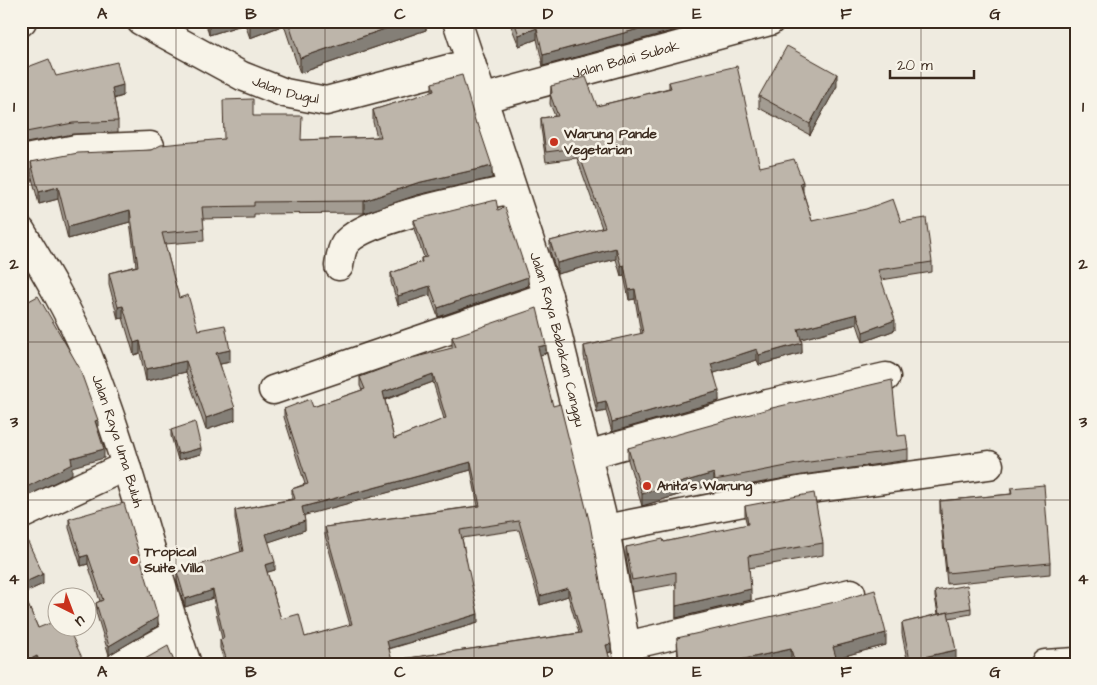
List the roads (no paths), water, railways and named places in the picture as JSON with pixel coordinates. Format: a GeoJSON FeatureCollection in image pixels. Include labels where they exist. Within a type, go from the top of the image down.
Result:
{"type":"FeatureCollection","features":[{"type":"Feature","properties":{"kind":"street","name":"Jalan Dugul"},"geometry":{"type":"LineString","coordinates":[[141,21],[242,76],[285,93],[326,102],[471,63]]}},
{"type":"Feature","properties":{"kind":"street","name":"Jalan Raya Babakan Canggu"},"geometry":{"type":"LineString","coordinates":[[457,21],[481,99],[548,296],[605,529],[627,655]]}},
{"type":"Feature","properties":{"kind":"street","name":"Jalan Balai Subak"},"geometry":{"type":"LineString","coordinates":[[481,99],[770,21]]}},
{"type":"Feature","properties":{"kind":"street"},"geometry":{"type":"LineString","coordinates":[[21,160],[76,149],[150,146]]}},
{"type":"Feature","properties":{"kind":"street"},"geometry":{"type":"LineString","coordinates":[[339,266],[345,244],[365,229],[387,219],[511,189]]}},
{"type":"Feature","properties":{"kind":"street","name":"Jalan Raya Uma Buluh"},"geometry":{"type":"LineString","coordinates":[[23,236],[64,304],[83,346],[126,466],[176,634],[187,664]]}},
{"type":"Feature","properties":{"kind":"street"},"geometry":{"type":"LineString","coordinates":[[274,390],[548,296]]}},
{"type":"Feature","properties":{"kind":"street"},"geometry":{"type":"LineString","coordinates":[[587,455],[768,404],[886,377]]}},
{"type":"Feature","properties":{"kind":"street"},"geometry":{"type":"LineString","coordinates":[[605,529],[804,490],[989,464]]}},
{"type":"Feature","properties":{"kind":"street"},"geometry":{"type":"LineString","coordinates":[[21,515],[126,466]]}},
{"type":"Feature","properties":{"kind":"street"},"geometry":{"type":"LineString","coordinates":[[627,655],[851,593]]}},
{"type":"Feature","properties":{"kind":"street"},"geometry":{"type":"LineString","coordinates":[[121,664],[176,634]]}},
{"type":"Feature","properties":{"kind":"street"},"geometry":{"type":"LineString","coordinates":[[1045,664],[1076,662]]}},
{"type":"Feature","properties":{"kind":"place","name":"Warung Pande Vegetarian"},"geometry":{"type":"Point","coordinates":[554,142]}},
{"type":"Feature","properties":{"kind":"place","name":"Anita’s Warung"},"geometry":{"type":"Point","coordinates":[647,486]}},
{"type":"Feature","properties":{"kind":"place","name":"Tropical Suite Villa"},"geometry":{"type":"Point","coordinates":[134,560]}}]}
